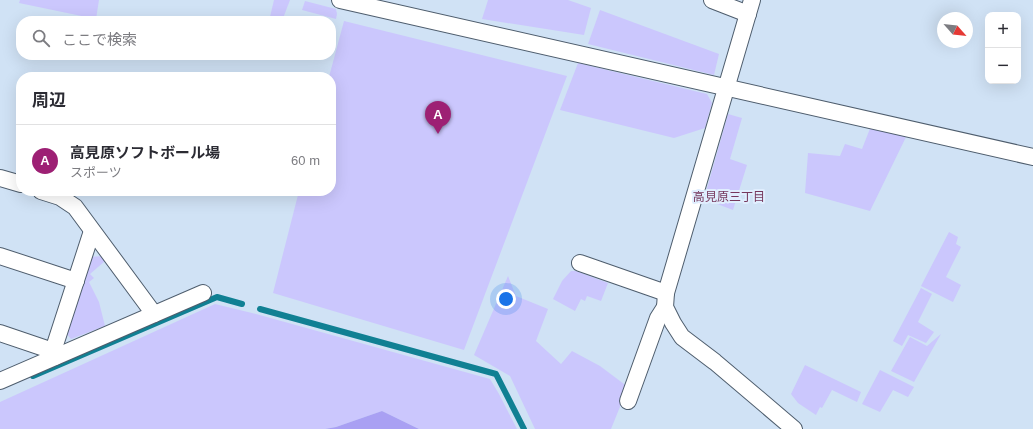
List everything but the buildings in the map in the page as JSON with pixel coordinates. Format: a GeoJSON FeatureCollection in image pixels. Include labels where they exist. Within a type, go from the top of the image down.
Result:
{"type":"FeatureCollection","features":[{"type":"Feature","properties":{"kind":"street"},"geometry":{"type":"LineString","coordinates":[[628,401],[665,300],[750,7],[712,0]]}},
{"type":"Feature","properties":{"kind":"street"},"geometry":{"type":"LineString","coordinates":[[346,1],[1033,157]]}},
{"type":"Feature","properties":{"kind":"street"},"geometry":{"type":"LineString","coordinates":[[0,178],[16,183]]}},
{"type":"Feature","properties":{"kind":"street"},"geometry":{"type":"LineString","coordinates":[[57,196],[67,201],[74,207],[154,314]]}},
{"type":"Feature","properties":{"kind":"street"},"geometry":{"type":"LineString","coordinates":[[54,354],[92,231]]}},
{"type":"Feature","properties":{"kind":"street"},"geometry":{"type":"LineString","coordinates":[[0,256],[76,281]]}},
{"type":"Feature","properties":{"kind":"street"},"geometry":{"type":"LineString","coordinates":[[580,263],[665,300],[673,324],[682,337],[715,362],[794,429]]}},
{"type":"Feature","properties":{"kind":"street"},"geometry":{"type":"LineString","coordinates":[[0,381],[54,354],[203,293]]}},
{"type":"Feature","properties":{"kind":"street"},"geometry":{"type":"LineString","coordinates":[[0,333],[54,354]]}},
{"type":"Feature","properties":{"kind":"shaded area"},"geometry":{"type":"Polygon","coordinates":[[[20,0],[99,0],[96,16],[82,16],[19,3],[20,0]]]}},
{"type":"Feature","properties":{"kind":"shaded area"},"geometry":{"type":"Polygon","coordinates":[[[274,0],[290,0],[284,16],[270,16],[274,0]]]}},
{"type":"Feature","properties":{"kind":"shaded area"},"geometry":{"type":"Polygon","coordinates":[[[488,0],[568,0],[591,8],[584,35],[482,19],[488,0]]]}},
{"type":"Feature","properties":{"kind":"shaded area"},"geometry":{"type":"Polygon","coordinates":[[[305,1],[336,9],[337,14],[336,19],[336,16],[325,16],[302,10],[305,1]]]}},
{"type":"Feature","properties":{"kind":"shaded area"},"geometry":{"type":"Polygon","coordinates":[[[600,10],[719,54],[714,75],[588,44],[600,10]]]}},
{"type":"Feature","properties":{"kind":"shaded area"},"geometry":{"type":"Polygon","coordinates":[[[344,21],[567,76],[464,350],[273,293],[298,196],[336,196],[336,72],[330,72],[334,60],[336,60],[336,51],[344,21]]]}},
{"type":"Feature","properties":{"kind":"shaded area"},"geometry":{"type":"Polygon","coordinates":[[[578,63],[707,94],[712,103],[705,128],[674,138],[560,110],[578,63]]]}},
{"type":"Feature","properties":{"kind":"shaded area"},"geometry":{"type":"Polygon","coordinates":[[[728,114],[742,118],[730,159],[747,165],[733,210],[704,199],[728,114]]]}},
{"type":"Feature","properties":{"kind":"shaded area"},"geometry":{"type":"Polygon","coordinates":[[[871,126],[906,137],[870,211],[805,193],[808,153],[840,156],[845,144],[862,149],[871,126]]]}},
{"type":"Feature","properties":{"kind":"shaded area"},"geometry":{"type":"Polygon","coordinates":[[[949,232],[958,237],[956,244],[961,247],[946,277],[961,285],[953,302],[921,286],[949,232]]]}},
{"type":"Feature","properties":{"kind":"shaded area"},"geometry":{"type":"Polygon","coordinates":[[[103,256],[105,261],[90,274],[94,278],[89,282],[99,302],[105,326],[71,339],[66,333],[90,257],[103,256]]]}},
{"type":"Feature","properties":{"kind":"shaded area"},"geometry":{"type":"Polygon","coordinates":[[[571,271],[576,271],[608,283],[601,301],[587,296],[585,301],[581,299],[575,311],[553,299],[562,281],[571,271]]]}},
{"type":"Feature","properties":{"kind":"shaded area"},"geometry":{"type":"Polygon","coordinates":[[[508,276],[516,296],[548,309],[536,341],[561,364],[572,351],[600,366],[628,387],[611,429],[535,429],[510,376],[474,355],[508,276]]]}},
{"type":"Feature","properties":{"kind":"shaded area"},"geometry":{"type":"Polygon","coordinates":[[[921,288],[932,294],[918,322],[934,332],[926,343],[908,335],[902,346],[893,341],[921,288]]]}},
{"type":"Feature","properties":{"kind":"shaded area"},"geometry":{"type":"Polygon","coordinates":[[[215,304],[490,379],[517,429],[419,429],[382,411],[336,427],[325,429],[0,429],[0,402],[215,304]]]}},
{"type":"Feature","properties":{"kind":"shaded area"},"geometry":{"type":"Polygon","coordinates":[[[941,334],[914,382],[891,371],[910,337],[927,346],[941,334]]]}},
{"type":"Feature","properties":{"kind":"shaded area"},"geometry":{"type":"Polygon","coordinates":[[[805,365],[861,392],[857,402],[832,390],[822,408],[820,407],[816,415],[798,403],[791,394],[805,365]]]}},
{"type":"Feature","properties":{"kind":"shaded area"},"geometry":{"type":"Polygon","coordinates":[[[880,370],[914,387],[908,397],[893,390],[880,412],[862,404],[880,370]]]}},
{"type":"Feature","properties":{"kind":"shaded area"},"geometry":{"type":"Polygon","coordinates":[[[382,411],[419,429],[325,429],[336,427],[382,411]]]}},
{"type":"Feature","properties":{"kind":"waterway"},"geometry":{"type":"LineString","coordinates":[[33,376],[217,297],[242,304]]}},
{"type":"Feature","properties":{"kind":"waterway"},"geometry":{"type":"LineString","coordinates":[[260,309],[496,374],[524,429]]}},
{"type":"Feature","properties":{"kind":"place","name":"高見原ソフトボール場"},"geometry":{"type":"Point","coordinates":[438,134]}},
{"type":"Feature","properties":{"kind":"district","name":"高見原三丁目"},"geometry":{"type":"Point","coordinates":[729,197]}}]}
